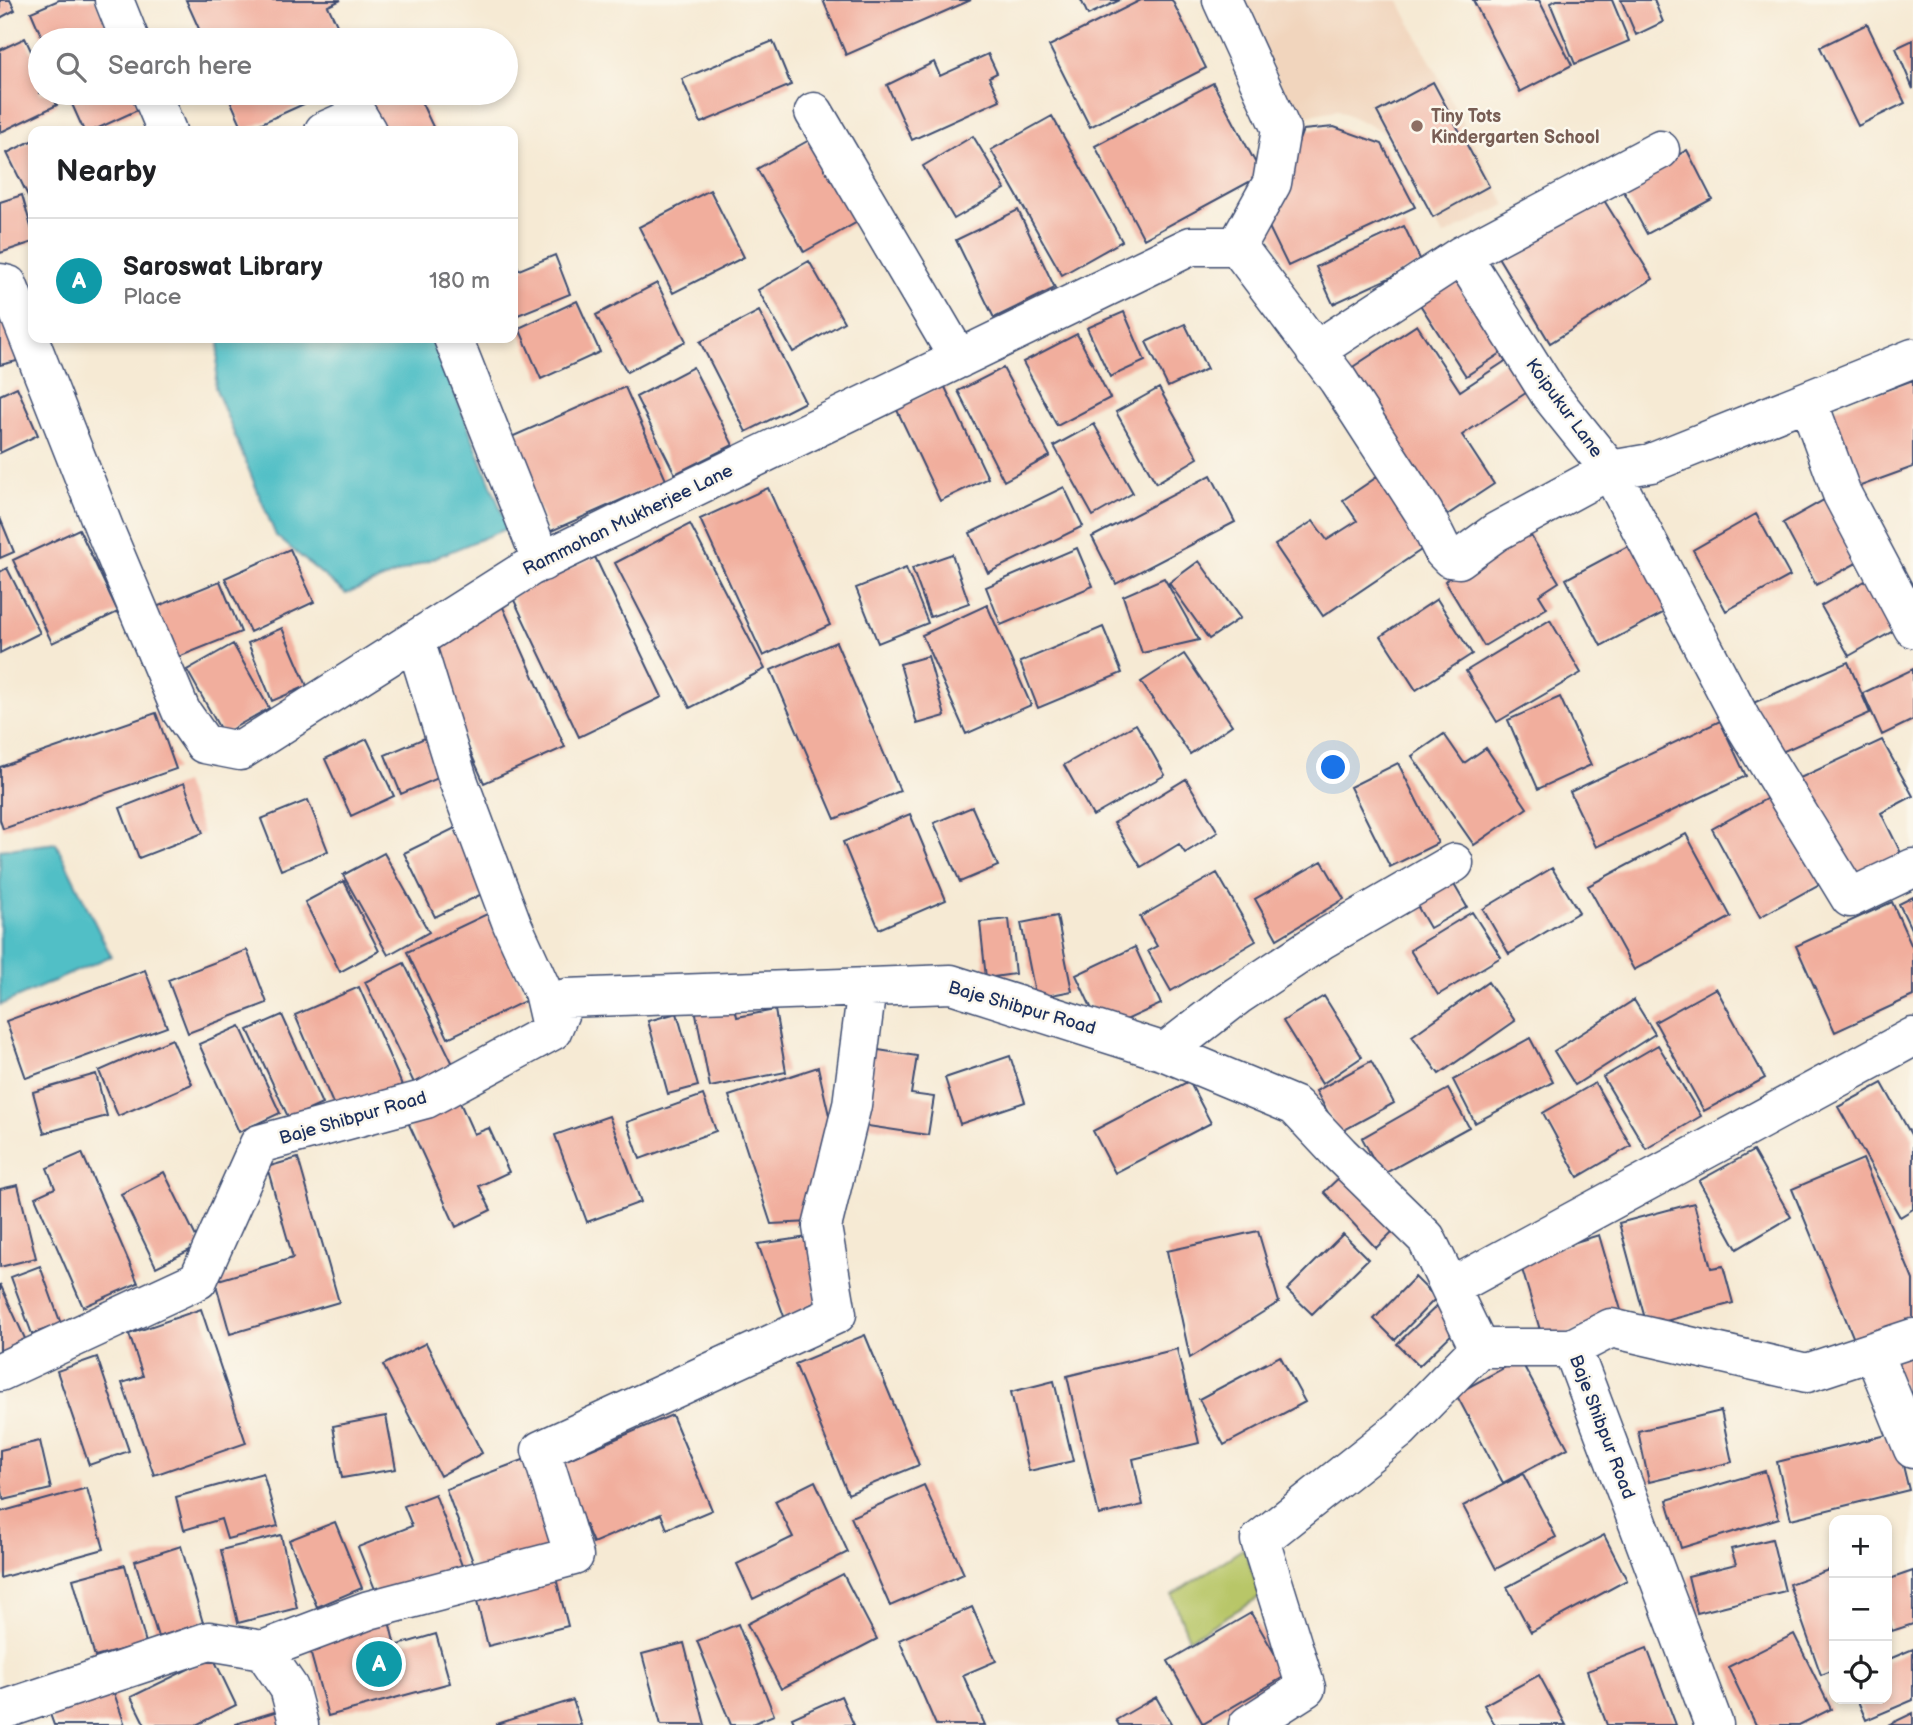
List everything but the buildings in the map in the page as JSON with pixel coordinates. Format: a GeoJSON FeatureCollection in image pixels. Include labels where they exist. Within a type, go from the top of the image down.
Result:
{"type":"FeatureCollection","features":[{"type":"Feature","properties":{"kind":"street"},"geometry":{"type":"LineString","coordinates":[[114,0],[125,28]]}},
{"type":"Feature","properties":{"kind":"street"},"geometry":{"type":"LineString","coordinates":[[1222,0],[1281,129],[1272,183],[1237,246],[1338,380],[1424,513],[1443,551],[1450,558],[1459,559],[1496,532],[1610,470],[1742,721],[1850,898],[1913,868]]}},
{"type":"Feature","properties":{"kind":"street"},"geometry":{"type":"LineString","coordinates":[[156,105],[165,126]]}},
{"type":"Feature","properties":{"kind":"street"},"geometry":{"type":"LineString","coordinates":[[814,112],[959,359]]}},
{"type":"Feature","properties":{"kind":"street"},"geometry":{"type":"LineString","coordinates":[[1315,351],[1462,255],[1660,150]]}},
{"type":"Feature","properties":{"kind":"street","name":"Rammohan Mukherjee Lane"},"geometry":{"type":"LineString","coordinates":[[37,343],[104,528],[181,711],[204,744],[240,751],[530,567],[1191,246],[1237,246]]}},
{"type":"Feature","properties":{"kind":"street","name":"Koipukur Lane"},"geometry":{"type":"LineString","coordinates":[[1462,255],[1550,395],[1610,470],[1651,463],[1913,358]]}},
{"type":"Feature","properties":{"kind":"street","name":"Rammohan Mukherjee Lane"},"geometry":{"type":"LineString","coordinates":[[14,279],[28,318]]}},
{"type":"Feature","properties":{"kind":"street"},"geometry":{"type":"LineString","coordinates":[[455,343],[542,562]]}},
{"type":"Feature","properties":{"kind":"street"},"geometry":{"type":"LineString","coordinates":[[1808,401],[1842,494],[1913,628]]}},
{"type":"Feature","properties":{"kind":"street"},"geometry":{"type":"LineString","coordinates":[[415,640],[458,780],[512,923],[543,992],[552,1031]]}},
{"type":"Feature","properties":{"kind":"street"},"geometry":{"type":"LineString","coordinates":[[1165,1052],[1237,996],[1322,939],[1454,863]]}},
{"type":"Feature","properties":{"kind":"street","name":"Baje Shibpur Road"},"geometry":{"type":"LineString","coordinates":[[0,1372],[198,1280],[259,1144],[426,1099],[552,1031],[566,998],[951,984],[1165,1052],[1295,1106],[1426,1238],[1479,1348],[1572,1348],[1714,1725]]}},
{"type":"Feature","properties":{"kind":"street"},"geometry":{"type":"LineString","coordinates":[[0,1711],[209,1641],[263,1650],[369,1610],[574,1556],[541,1450],[837,1314],[822,1227],[852,1105],[867,987]]}},
{"type":"Feature","properties":{"kind":"street"},"geometry":{"type":"LineString","coordinates":[[1450,1288],[1913,1037]]}},
{"type":"Feature","properties":{"kind":"street"},"geometry":{"type":"LineString","coordinates":[[1572,1348],[1611,1328],[1807,1373],[1913,1338]]}},
{"type":"Feature","properties":{"kind":"street"},"geometry":{"type":"LineString","coordinates":[[1248,1725],[1306,1688],[1260,1540],[1400,1429],[1479,1348]]}},
{"type":"Feature","properties":{"kind":"street"},"geometry":{"type":"LineString","coordinates":[[1873,1351],[1913,1449]]}},
{"type":"Feature","properties":{"kind":"street"},"geometry":{"type":"LineString","coordinates":[[263,1650],[289,1688],[299,1725]]}},
{"type":"Feature","properties":{"kind":"shaded area","name":"Tiny Tots Kindergarten School"},"geometry":{"type":"Polygon","coordinates":[[[1240,0],[1398,0],[1506,205],[1443,236],[1388,134],[1338,110],[1296,117],[1240,0]]]}},
{"type":"Feature","properties":{"kind":"green space"},"geometry":{"type":"Polygon","coordinates":[[[1244,1548],[1261,1596],[1189,1639],[1172,1595],[1244,1548]]]}},
{"type":"Feature","properties":{"kind":"water"},"geometry":{"type":"Polygon","coordinates":[[[219,343],[435,343],[508,528],[346,594],[276,536],[215,387],[219,343]]]}},
{"type":"Feature","properties":{"kind":"water"},"geometry":{"type":"Polygon","coordinates":[[[56,843],[111,956],[0,1005],[0,850],[56,843]]]}},
{"type":"Feature","properties":{"kind":"place","name":"Tiny Tots Kindergarten School"},"geometry":{"type":"Point","coordinates":[1417,126]}},
{"type":"Feature","properties":{"kind":"place","name":"Saroswat Library"},"geometry":{"type":"Point","coordinates":[379,1664]}}]}
